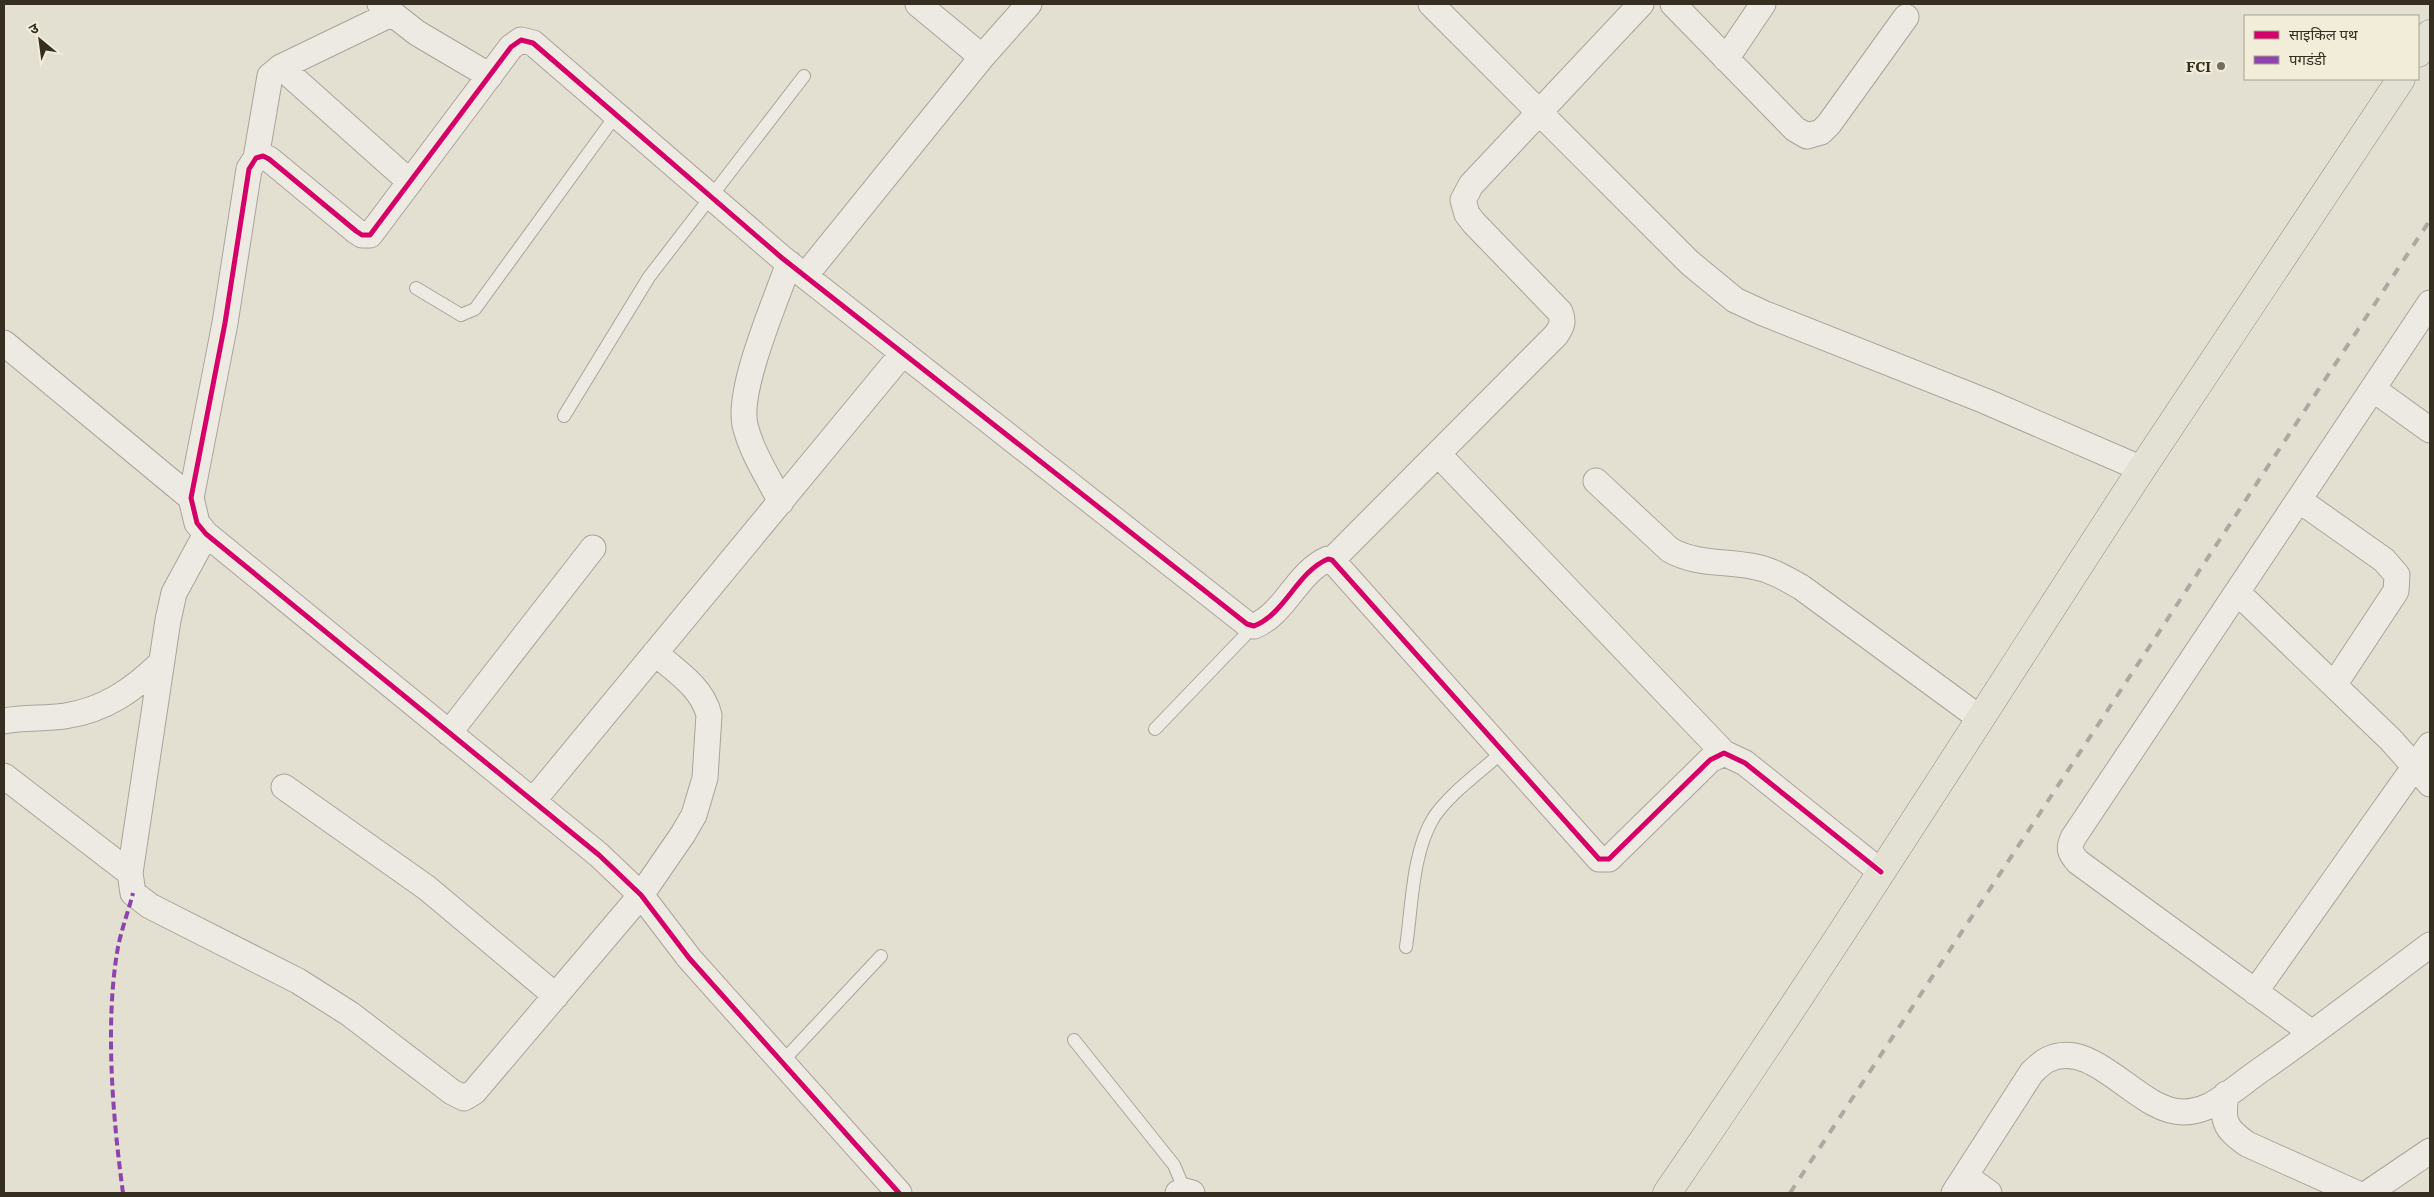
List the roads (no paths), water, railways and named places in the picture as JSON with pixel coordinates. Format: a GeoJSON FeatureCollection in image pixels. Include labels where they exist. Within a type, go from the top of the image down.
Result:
{"type":"FeatureCollection","features":[{"type":"Feature","properties":{"kind":"main road"},"geometry":{"type":"LineString","coordinates":[[2419,51],[2430,34]]}},
{"type":"Feature","properties":{"kind":"main road"},"geometry":{"type":"LineString","coordinates":[[1667,1193],[1982,719],[2142,469],[2400,80]]}},
{"type":"Feature","properties":{"kind":"street"},"geometry":{"type":"LineString","coordinates":[[918,4],[982,57]]}},
{"type":"Feature","properties":{"kind":"street"},"geometry":{"type":"LineString","coordinates":[[780,502],[750,440],[743,408],[748,381],[797,269],[1029,4]]}},
{"type":"Feature","properties":{"kind":"street"},"geometry":{"type":"LineString","coordinates":[[1431,4],[1690,264],[1735,300],[1763,314],[1985,401],[2142,469]]}},
{"type":"Feature","properties":{"kind":"street"},"geometry":{"type":"LineString","coordinates":[[256,158],[263,156],[269,160],[366,236],[374,231],[511,46],[521,40],[533,43],[797,269],[1239,618],[1254,626],[1266,619],[1314,567],[1328,559],[1332,560],[1562,327],[1563,320],[1556,308],[1474,223],[1464,207],[1464,200],[1471,186],[1642,4]]}},
{"type":"Feature","properties":{"kind":"street"},"geometry":{"type":"LineString","coordinates":[[1673,4],[1795,130],[1801,135],[1813,136],[1829,124],[1906,17]]}},
{"type":"Feature","properties":{"kind":"street"},"geometry":{"type":"LineString","coordinates":[[1726,59],[1763,4]]}},
{"type":"Feature","properties":{"kind":"street"},"geometry":{"type":"LineString","coordinates":[[490,76],[417,33],[386,9],[281,67],[270,76],[256,158],[249,169],[225,323],[191,498],[197,523],[206,534],[599,855],[641,895],[689,958],[781,1063],[900,1193]]}},
{"type":"Feature","properties":{"kind":"street"},"geometry":{"type":"LineString","coordinates":[[281,67],[410,182]]}},
{"type":"Feature","properties":{"kind":"street"},"geometry":{"type":"LineString","coordinates":[[2312,1033],[2078,862],[2070,854],[2069,847],[2073,838],[2430,303]]}},
{"type":"Feature","properties":{"kind":"street"},"geometry":{"type":"LineString","coordinates":[[4,343],[191,498]]}},
{"type":"Feature","properties":{"kind":"street"},"geometry":{"type":"LineString","coordinates":[[533,801],[903,353]]}},
{"type":"Feature","properties":{"kind":"street"},"geometry":{"type":"LineString","coordinates":[[2373,388],[2430,430]]}},
{"type":"Feature","properties":{"kind":"street"},"geometry":{"type":"LineString","coordinates":[[1438,454],[1724,753],[1744,763],[1881,872]]}},
{"type":"Feature","properties":{"kind":"street"},"geometry":{"type":"LineString","coordinates":[[1596,480],[1670,550],[1680,556],[1770,570],[1786,578],[1802,587],[1982,719]]}},
{"type":"Feature","properties":{"kind":"street"},"geometry":{"type":"LineString","coordinates":[[2299,500],[2384,560],[2397,574],[2396,591],[2334,685]]}},
{"type":"Feature","properties":{"kind":"street"},"geometry":{"type":"LineString","coordinates":[[206,534],[174,593],[161,663],[130,873],[131,887],[139,900],[298,981],[350,1014],[452,1092],[464,1098],[474,1092],[641,895],[694,815],[705,778],[709,715],[706,705],[691,684],[655,653]]}},
{"type":"Feature","properties":{"kind":"street"},"geometry":{"type":"LineString","coordinates":[[449,733],[593,548]]}},
{"type":"Feature","properties":{"kind":"street"},"geometry":{"type":"LineString","coordinates":[[1332,560],[1594,855],[1604,860],[1613,855],[1710,760],[1724,753]]}},
{"type":"Feature","properties":{"kind":"street"},"geometry":{"type":"LineString","coordinates":[[2237,592],[2334,685],[2423,776]]}},
{"type":"Feature","properties":{"kind":"street"},"geometry":{"type":"LineString","coordinates":[[4,722],[64,716],[102,706],[138,684],[161,663]]}},
{"type":"Feature","properties":{"kind":"street"},"geometry":{"type":"LineString","coordinates":[[2255,992],[2423,776],[2430,746]]}},
{"type":"Feature","properties":{"kind":"street"},"geometry":{"type":"LineString","coordinates":[[4,776],[130,873]]}},
{"type":"Feature","properties":{"kind":"street"},"geometry":{"type":"LineString","coordinates":[[284,787],[427,888],[556,996]]}},
{"type":"Feature","properties":{"kind":"street"},"geometry":{"type":"LineString","coordinates":[[1990,1193],[1960,1185],[2032,1072],[2047,1060],[2066,1056],[2086,1059],[2152,1102],[2171,1110],[2183,1112],[2196,1110],[2210,1105],[2226,1094],[2430,945]]}},
{"type":"Feature","properties":{"kind":"street"},"geometry":{"type":"LineString","coordinates":[[2226,1094],[2223,1112],[2233,1134],[2319,1186],[2356,1193]]}},
{"type":"Feature","properties":{"kind":"street"},"geometry":{"type":"LineString","coordinates":[[2368,1193],[2430,1151]]}},
{"type":"Feature","properties":{"kind":"lane"},"geometry":{"type":"LineString","coordinates":[[564,416],[649,277],[804,76]]}},
{"type":"Feature","properties":{"kind":"lane"},"geometry":{"type":"LineString","coordinates":[[416,288],[461,316],[475,309],[616,115]]}},
{"type":"Feature","properties":{"kind":"lane"},"geometry":{"type":"LineString","coordinates":[[1155,729],[1254,626]]}},
{"type":"Feature","properties":{"kind":"lane"},"geometry":{"type":"LineString","coordinates":[[1406,947],[1420,851],[1425,834],[1435,816],[1448,802],[1503,751]]}},
{"type":"Feature","properties":{"kind":"lane"},"geometry":{"type":"LineString","coordinates":[[781,1063],[881,956]]}},
{"type":"Feature","properties":{"kind":"lane"},"geometry":{"type":"LineString","coordinates":[[1074,1040],[1174,1165],[1185,1192]]}},
{"type":"Feature","properties":{"kind":"railway"},"geometry":{"type":"LineString","coordinates":[[1790,1193],[2430,220]]}},
{"type":"Feature","properties":{"kind":"place","name":"FCI"},"geometry":{"type":"Point","coordinates":[2221,66]}}]}
